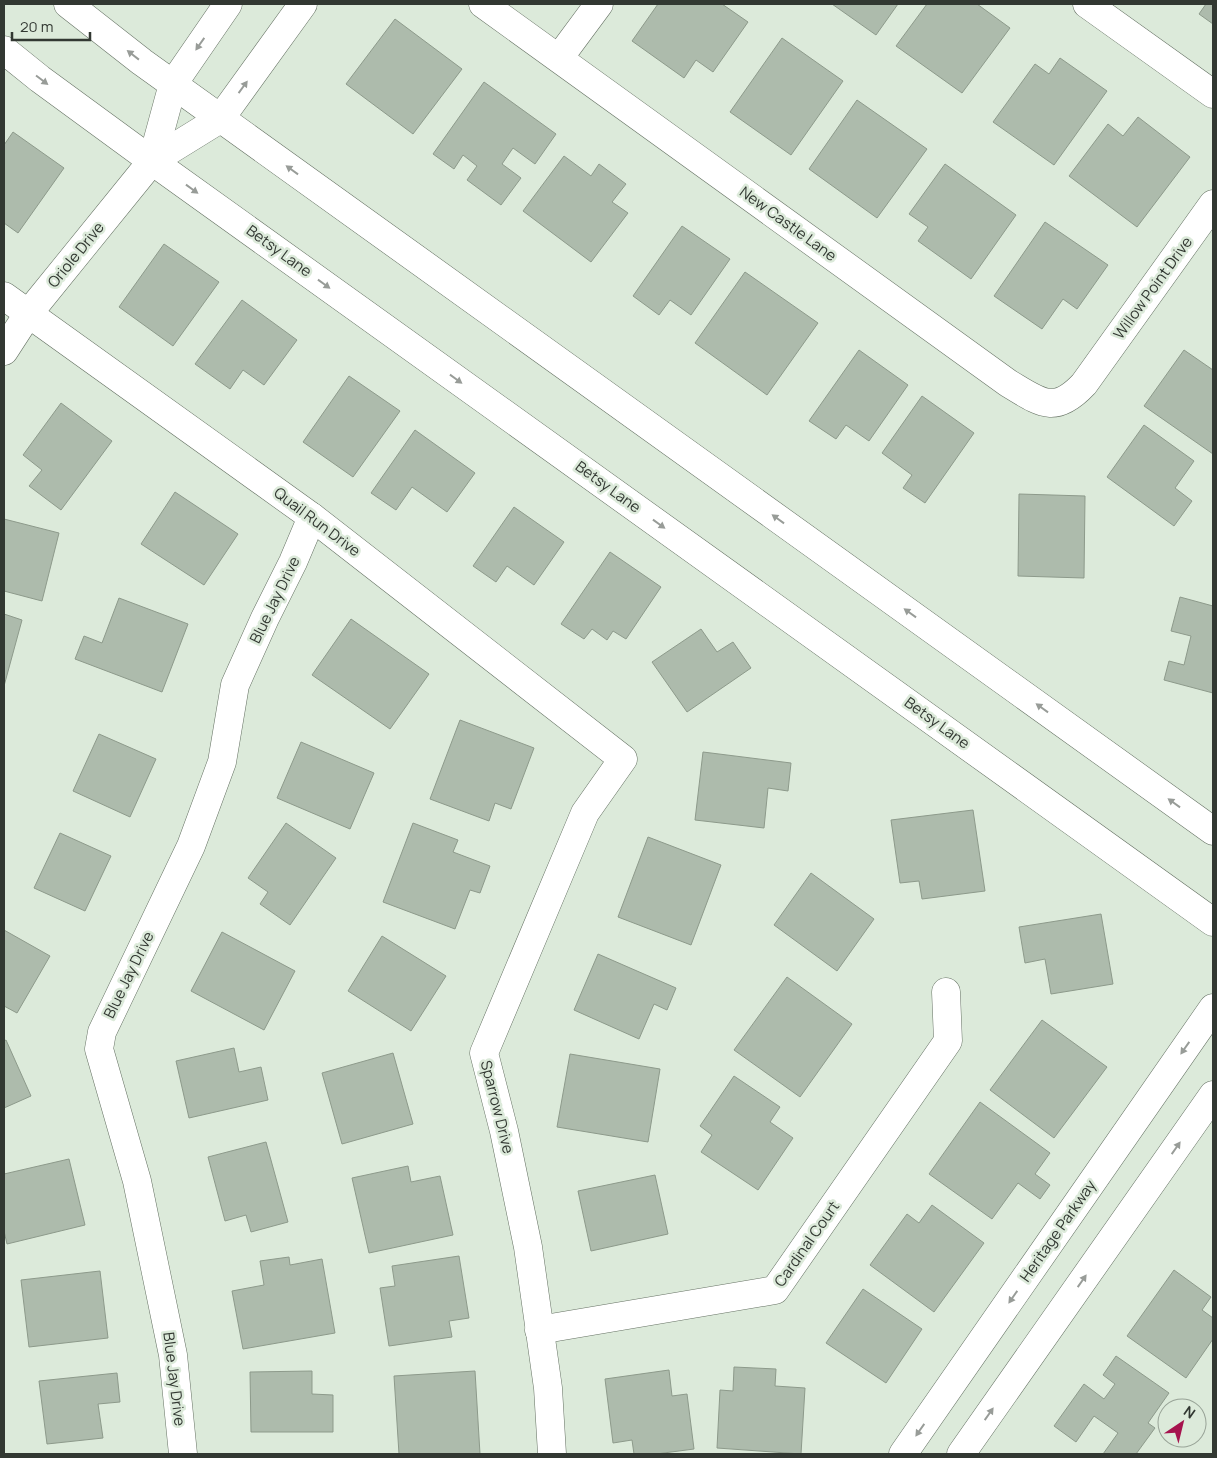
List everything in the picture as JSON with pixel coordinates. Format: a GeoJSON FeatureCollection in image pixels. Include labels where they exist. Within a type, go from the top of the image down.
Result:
{"type":"FeatureCollection","features":[{"type":"Feature","properties":{"kind":"street"},"geometry":{"type":"LineString","coordinates":[[68,4],[142,62],[220,119],[1213,831]]}},
{"type":"Feature","properties":{"kind":"street","name":"Oriole Drive"},"geometry":{"type":"LineString","coordinates":[[152,161],[173,84],[228,4]]}},
{"type":"Feature","properties":{"kind":"street","name":"Oriole Drive"},"geometry":{"type":"LineString","coordinates":[[4,351],[28,314],[152,161],[220,119],[303,4]]}},
{"type":"Feature","properties":{"kind":"street","name":"New Castle Lane"},"geometry":{"type":"LineString","coordinates":[[484,4],[1008,383],[1042,402],[1058,403],[1073,396],[1094,371]]}},
{"type":"Feature","properties":{"kind":"street"},"geometry":{"type":"LineString","coordinates":[[559,58],[599,4]]}},
{"type":"Feature","properties":{"kind":"street"},"geometry":{"type":"LineString","coordinates":[[1087,4],[1213,94]]}},
{"type":"Feature","properties":{"kind":"street","name":"Betsy Lane"},"geometry":{"type":"LineString","coordinates":[[4,50],[40,79],[152,161],[1213,922]]}},
{"type":"Feature","properties":{"kind":"street","name":"Willow Point Drive"},"geometry":{"type":"LineString","coordinates":[[1094,371],[1213,204]]}},
{"type":"Feature","properties":{"kind":"street","name":"Quail Run Drive"},"geometry":{"type":"LineString","coordinates":[[4,296],[312,517],[623,759]]}},
{"type":"Feature","properties":{"kind":"street","name":"Blue Jay Drive"},"geometry":{"type":"LineString","coordinates":[[183,1454],[173,1355],[138,1181],[99,1049],[102,1032],[191,846],[222,762],[235,685],[265,618],[294,562],[312,517]]}},
{"type":"Feature","properties":{"kind":"street","name":"Sparrow Drive"},"geometry":{"type":"LineString","coordinates":[[552,1454],[548,1388],[528,1247],[504,1131],[484,1053],[585,813],[623,759]]}},
{"type":"Feature","properties":{"kind":"street","name":"Cardinal Court"},"geometry":{"type":"LineString","coordinates":[[540,1330],[775,1290],[948,1041],[946,992]]}},
{"type":"Feature","properties":{"kind":"street","name":"Heritage Parkway"},"geometry":{"type":"LineString","coordinates":[[903,1454],[1213,1008]]}},
{"type":"Feature","properties":{"kind":"street"},"geometry":{"type":"LineString","coordinates":[[961,1454],[1213,1095]]}},
{"type":"Feature","properties":{"kind":"building"},"geometry":{"type":"Polygon","coordinates":[[[658,4],[722,4],[748,22],[713,72],[696,60],[684,78],[632,41],[658,4]]]}},
{"type":"Feature","properties":{"kind":"building"},"geometry":{"type":"Polygon","coordinates":[[[832,4],[898,4],[876,35],[832,4]]]}},
{"type":"Feature","properties":{"kind":"building"},"geometry":{"type":"Polygon","coordinates":[[[927,4],[977,4],[1010,28],[962,93],[896,46],[927,4]]]}},
{"type":"Feature","properties":{"kind":"building"},"geometry":{"type":"Polygon","coordinates":[[[1206,4],[1213,4],[1213,24],[1199,14],[1206,4]]]}},
{"type":"Feature","properties":{"kind":"building"},"geometry":{"type":"Polygon","coordinates":[[[395,19],[462,69],[413,134],[346,84],[395,19]]]}},
{"type":"Feature","properties":{"kind":"building"},"geometry":{"type":"Polygon","coordinates":[[[782,38],[843,81],[791,155],[730,112],[782,38]]]}},
{"type":"Feature","properties":{"kind":"building"},"geometry":{"type":"Polygon","coordinates":[[[1060,58],[1107,91],[1054,165],[993,122],[1035,64],[1049,74],[1060,58]]]}},
{"type":"Feature","properties":{"kind":"building"},"geometry":{"type":"Polygon","coordinates":[[[484,82],[556,134],[535,164],[513,148],[502,164],[521,178],[501,205],[467,180],[477,166],[463,155],[454,169],[433,154],[484,82]]]}},
{"type":"Feature","properties":{"kind":"building"},"geometry":{"type":"Polygon","coordinates":[[[857,100],[927,149],[877,218],[809,169],[857,100]]]}},
{"type":"Feature","properties":{"kind":"building"},"geometry":{"type":"Polygon","coordinates":[[[1138,117],[1190,157],[1137,227],[1069,176],[1108,124],[1123,136],[1138,117]]]}},
{"type":"Feature","properties":{"kind":"building"},"geometry":{"type":"Polygon","coordinates":[[[13,132],[64,168],[18,233],[4,223],[4,145],[13,132]]]}},
{"type":"Feature","properties":{"kind":"building"},"geometry":{"type":"Polygon","coordinates":[[[564,156],[591,176],[599,164],[626,184],[612,202],[628,213],[591,262],[523,211],[564,156]]]}},
{"type":"Feature","properties":{"kind":"building"},"geometry":{"type":"Polygon","coordinates":[[[945,164],[1016,215],[971,279],[918,241],[928,227],[909,214],[945,164]]]}},
{"type":"Feature","properties":{"kind":"building"},"geometry":{"type":"Polygon","coordinates":[[[1045,222],[1108,265],[1077,309],[1063,299],[1042,329],[994,296],[1045,222]]]}},
{"type":"Feature","properties":{"kind":"building"},"geometry":{"type":"Polygon","coordinates":[[[682,226],[730,259],[691,315],[670,300],[659,315],[633,296],[682,226]]]}},
{"type":"Feature","properties":{"kind":"building"},"geometry":{"type":"Polygon","coordinates":[[[164,244],[219,282],[173,346],[119,307],[164,244]]]}},
{"type":"Feature","properties":{"kind":"building"},"geometry":{"type":"Polygon","coordinates":[[[745,272],[818,323],[767,395],[695,343],[745,272]]]}},
{"type":"Feature","properties":{"kind":"building"},"geometry":{"type":"Polygon","coordinates":[[[242,300],[297,340],[264,385],[243,370],[230,389],[195,364],[242,300]]]}},
{"type":"Feature","properties":{"kind":"building"},"geometry":{"type":"Polygon","coordinates":[[[859,350],[908,385],[869,441],[846,425],[836,439],[809,421],[859,350]]]}},
{"type":"Feature","properties":{"kind":"building"},"geometry":{"type":"Polygon","coordinates":[[[1184,350],[1213,370],[1213,454],[1144,406],[1184,350]]]}},
{"type":"Feature","properties":{"kind":"building"},"geometry":{"type":"Polygon","coordinates":[[[349,376],[400,411],[353,477],[303,442],[349,376]]]}},
{"type":"Feature","properties":{"kind":"building"},"geometry":{"type":"Polygon","coordinates":[[[922,396],[974,433],[925,503],[903,488],[912,475],[882,453],[922,396]]]}},
{"type":"Feature","properties":{"kind":"building"},"geometry":{"type":"Polygon","coordinates":[[[61,403],[112,441],[61,510],[29,486],[42,470],[23,455],[61,403]]]}},
{"type":"Feature","properties":{"kind":"building"},"geometry":{"type":"Polygon","coordinates":[[[1144,425],[1194,461],[1175,488],[1192,501],[1174,526],[1107,477],[1144,425]]]}},
{"type":"Feature","properties":{"kind":"building"},"geometry":{"type":"Polygon","coordinates":[[[415,430],[475,473],[447,512],[412,487],[396,510],[371,493],[415,430]]]}},
{"type":"Feature","properties":{"kind":"building"},"geometry":{"type":"Polygon","coordinates":[[[175,492],[238,534],[204,585],[141,544],[175,492]]]}},
{"type":"Feature","properties":{"kind":"building"},"geometry":{"type":"Polygon","coordinates":[[[1019,494],[1085,496],[1084,578],[1018,576],[1019,494]]]}},
{"type":"Feature","properties":{"kind":"building"},"geometry":{"type":"Polygon","coordinates":[[[514,507],[564,542],[534,585],[507,566],[496,582],[473,566],[514,507]]]}},
{"type":"Feature","properties":{"kind":"building"},"geometry":{"type":"Polygon","coordinates":[[[4,519],[59,533],[42,601],[4,591],[4,519]]]}},
{"type":"Feature","properties":{"kind":"building"},"geometry":{"type":"Polygon","coordinates":[[[610,552],[661,587],[626,639],[613,631],[607,640],[592,629],[584,639],[561,624],[610,552]]]}},
{"type":"Feature","properties":{"kind":"building"},"geometry":{"type":"Polygon","coordinates":[[[1180,597],[1213,606],[1213,693],[1164,680],[1169,661],[1184,665],[1191,636],[1171,631],[1180,597]]]}},
{"type":"Feature","properties":{"kind":"building"},"geometry":{"type":"Polygon","coordinates":[[[119,598],[188,624],[162,692],[75,659],[84,636],[102,643],[119,598]]]}},
{"type":"Feature","properties":{"kind":"building"},"geometry":{"type":"Polygon","coordinates":[[[4,614],[22,620],[4,686],[4,614]]]}},
{"type":"Feature","properties":{"kind":"building"},"geometry":{"type":"Polygon","coordinates":[[[351,619],[429,674],[390,729],[312,675],[351,619]]]}},
{"type":"Feature","properties":{"kind":"building"},"geometry":{"type":"Polygon","coordinates":[[[701,629],[717,652],[733,642],[751,668],[687,712],[652,662],[701,629]]]}},
{"type":"Feature","properties":{"kind":"building"},"geometry":{"type":"Polygon","coordinates":[[[460,720],[534,748],[511,809],[495,803],[489,821],[430,799],[460,720]]]}},
{"type":"Feature","properties":{"kind":"building"},"geometry":{"type":"Polygon","coordinates":[[[99,734],[156,759],[130,817],[73,791],[99,734]]]}},
{"type":"Feature","properties":{"kind":"building"},"geometry":{"type":"Polygon","coordinates":[[[301,742],[374,773],[350,829],[277,798],[301,742]]]}},
{"type":"Feature","properties":{"kind":"building"},"geometry":{"type":"Polygon","coordinates":[[[703,752],[791,763],[788,791],[768,788],[764,828],[695,820],[703,752]]]}},
{"type":"Feature","properties":{"kind":"building"},"geometry":{"type":"Polygon","coordinates":[[[973,810],[985,891],[922,899],[919,881],[900,883],[891,820],[973,810]]]}},
{"type":"Feature","properties":{"kind":"building"},"geometry":{"type":"Polygon","coordinates":[[[286,823],[336,858],[290,925],[260,904],[268,892],[248,878],[286,823]]]}},
{"type":"Feature","properties":{"kind":"building"},"geometry":{"type":"Polygon","coordinates":[[[413,823],[458,840],[453,852],[490,866],[480,893],[470,890],[455,929],[383,902],[413,823]]]}},
{"type":"Feature","properties":{"kind":"building"},"geometry":{"type":"Polygon","coordinates":[[[60,833],[111,856],[85,911],[34,888],[60,833]]]}},
{"type":"Feature","properties":{"kind":"building"},"geometry":{"type":"Polygon","coordinates":[[[648,837],[721,865],[691,945],[618,917],[648,837]]]}},
{"type":"Feature","properties":{"kind":"building"},"geometry":{"type":"Polygon","coordinates":[[[811,873],[874,919],[837,971],[774,925],[811,873]]]}},
{"type":"Feature","properties":{"kind":"building"},"geometry":{"type":"Polygon","coordinates":[[[1101,914],[1113,984],[1051,994],[1045,959],[1025,963],[1019,927],[1101,914]]]}},
{"type":"Feature","properties":{"kind":"building"},"geometry":{"type":"Polygon","coordinates":[[[4,930],[50,956],[17,1013],[4,1006],[4,930]]]}},
{"type":"Feature","properties":{"kind":"building"},"geometry":{"type":"Polygon","coordinates":[[[222,932],[295,971],[264,1030],[191,991],[222,932]]]}},
{"type":"Feature","properties":{"kind":"building"},"geometry":{"type":"Polygon","coordinates":[[[382,936],[446,976],[411,1031],[348,991],[382,936]]]}},
{"type":"Feature","properties":{"kind":"building"},"geometry":{"type":"Polygon","coordinates":[[[598,954],[676,988],[667,1010],[654,1004],[639,1039],[574,1010],[598,954]]]}},
{"type":"Feature","properties":{"kind":"building"},"geometry":{"type":"Polygon","coordinates":[[[787,977],[852,1024],[800,1097],[734,1050],[787,977]]]}},
{"type":"Feature","properties":{"kind":"building"},"geometry":{"type":"Polygon","coordinates":[[[1042,1020],[1107,1067],[1054,1138],[990,1090],[1042,1020]]]}},
{"type":"Feature","properties":{"kind":"building"},"geometry":{"type":"Polygon","coordinates":[[[6,1040],[31,1096],[4,1108],[4,1041],[6,1040]]]}},
{"type":"Feature","properties":{"kind":"building"},"geometry":{"type":"Polygon","coordinates":[[[234,1048],[239,1072],[261,1067],[268,1100],[189,1118],[176,1061],[234,1048]]]}},
{"type":"Feature","properties":{"kind":"building"},"geometry":{"type":"Polygon","coordinates":[[[393,1053],[413,1124],[342,1144],[322,1073],[393,1053]]]}},
{"type":"Feature","properties":{"kind":"building"},"geometry":{"type":"Polygon","coordinates":[[[570,1054],[660,1069],[648,1142],[557,1127],[570,1054]]]}},
{"type":"Feature","properties":{"kind":"building"},"geometry":{"type":"Polygon","coordinates":[[[734,1076],[780,1107],[770,1122],[793,1138],[758,1190],[701,1152],[712,1135],[700,1126],[734,1076]]]}},
{"type":"Feature","properties":{"kind":"building"},"geometry":{"type":"Polygon","coordinates":[[[980,1102],[1050,1153],[1035,1174],[1050,1185],[1040,1199],[1018,1183],[992,1219],[929,1174],[980,1102]]]}},
{"type":"Feature","properties":{"kind":"building"},"geometry":{"type":"Polygon","coordinates":[[[266,1142],[288,1222],[251,1232],[246,1215],[225,1221],[208,1157],[266,1142]]]}},
{"type":"Feature","properties":{"kind":"building"},"geometry":{"type":"Polygon","coordinates":[[[69,1159],[85,1225],[7,1244],[4,1231],[4,1174],[69,1159]]]}},
{"type":"Feature","properties":{"kind":"building"},"geometry":{"type":"Polygon","coordinates":[[[408,1166],[411,1182],[440,1176],[453,1235],[369,1253],[352,1178],[408,1166]]]}},
{"type":"Feature","properties":{"kind":"building"},"geometry":{"type":"Polygon","coordinates":[[[655,1175],[668,1234],[591,1251],[578,1191],[655,1175]]]}},
{"type":"Feature","properties":{"kind":"building"},"geometry":{"type":"Polygon","coordinates":[[[932,1205],[984,1243],[934,1312],[870,1265],[907,1214],[919,1223],[932,1205]]]}},
{"type":"Feature","properties":{"kind":"building"},"geometry":{"type":"Polygon","coordinates":[[[459,1256],[469,1318],[449,1321],[452,1337],[389,1346],[380,1288],[395,1286],[392,1266],[459,1256]]]}},
{"type":"Feature","properties":{"kind":"building"},"geometry":{"type":"Polygon","coordinates":[[[289,1257],[290,1265],[322,1259],[335,1333],[243,1349],[232,1291],[264,1285],[260,1261],[289,1257]]]}},
{"type":"Feature","properties":{"kind":"building"},"geometry":{"type":"Polygon","coordinates":[[[1174,1270],[1211,1297],[1202,1310],[1213,1318],[1213,1339],[1186,1378],[1127,1336],[1174,1270]]]}},
{"type":"Feature","properties":{"kind":"building"},"geometry":{"type":"Polygon","coordinates":[[[100,1271],[108,1338],[29,1347],[21,1280],[100,1271]]]}},
{"type":"Feature","properties":{"kind":"building"},"geometry":{"type":"Polygon","coordinates":[[[863,1289],[922,1329],[886,1383],[826,1343],[863,1289]]]}},
{"type":"Feature","properties":{"kind":"building"},"geometry":{"type":"Polygon","coordinates":[[[1116,1356],[1169,1393],[1166,1398],[1157,1398],[1157,1410],[1148,1423],[1155,1428],[1136,1454],[1103,1454],[1118,1433],[1094,1416],[1076,1442],[1054,1426],[1084,1384],[1104,1399],[1115,1384],[1103,1375],[1116,1356]]]}},
{"type":"Feature","properties":{"kind":"building"},"geometry":{"type":"Polygon","coordinates":[[[734,1367],[776,1369],[775,1386],[805,1388],[801,1454],[717,1448],[720,1390],[733,1391],[734,1367]]]}},
{"type":"Feature","properties":{"kind":"building"},"geometry":{"type":"Polygon","coordinates":[[[669,1370],[672,1396],[687,1394],[694,1449],[656,1454],[634,1454],[632,1440],[613,1443],[605,1379],[669,1370]]]}},
{"type":"Feature","properties":{"kind":"building"},"geometry":{"type":"Polygon","coordinates":[[[312,1371],[312,1394],[333,1395],[333,1432],[251,1432],[250,1372],[312,1371]]]}},
{"type":"Feature","properties":{"kind":"building"},"geometry":{"type":"Polygon","coordinates":[[[475,1371],[480,1454],[399,1454],[394,1376],[475,1371]]]}},
{"type":"Feature","properties":{"kind":"building"},"geometry":{"type":"Polygon","coordinates":[[[117,1373],[120,1402],[98,1404],[103,1438],[47,1444],[39,1381],[117,1373]]]}}]}
